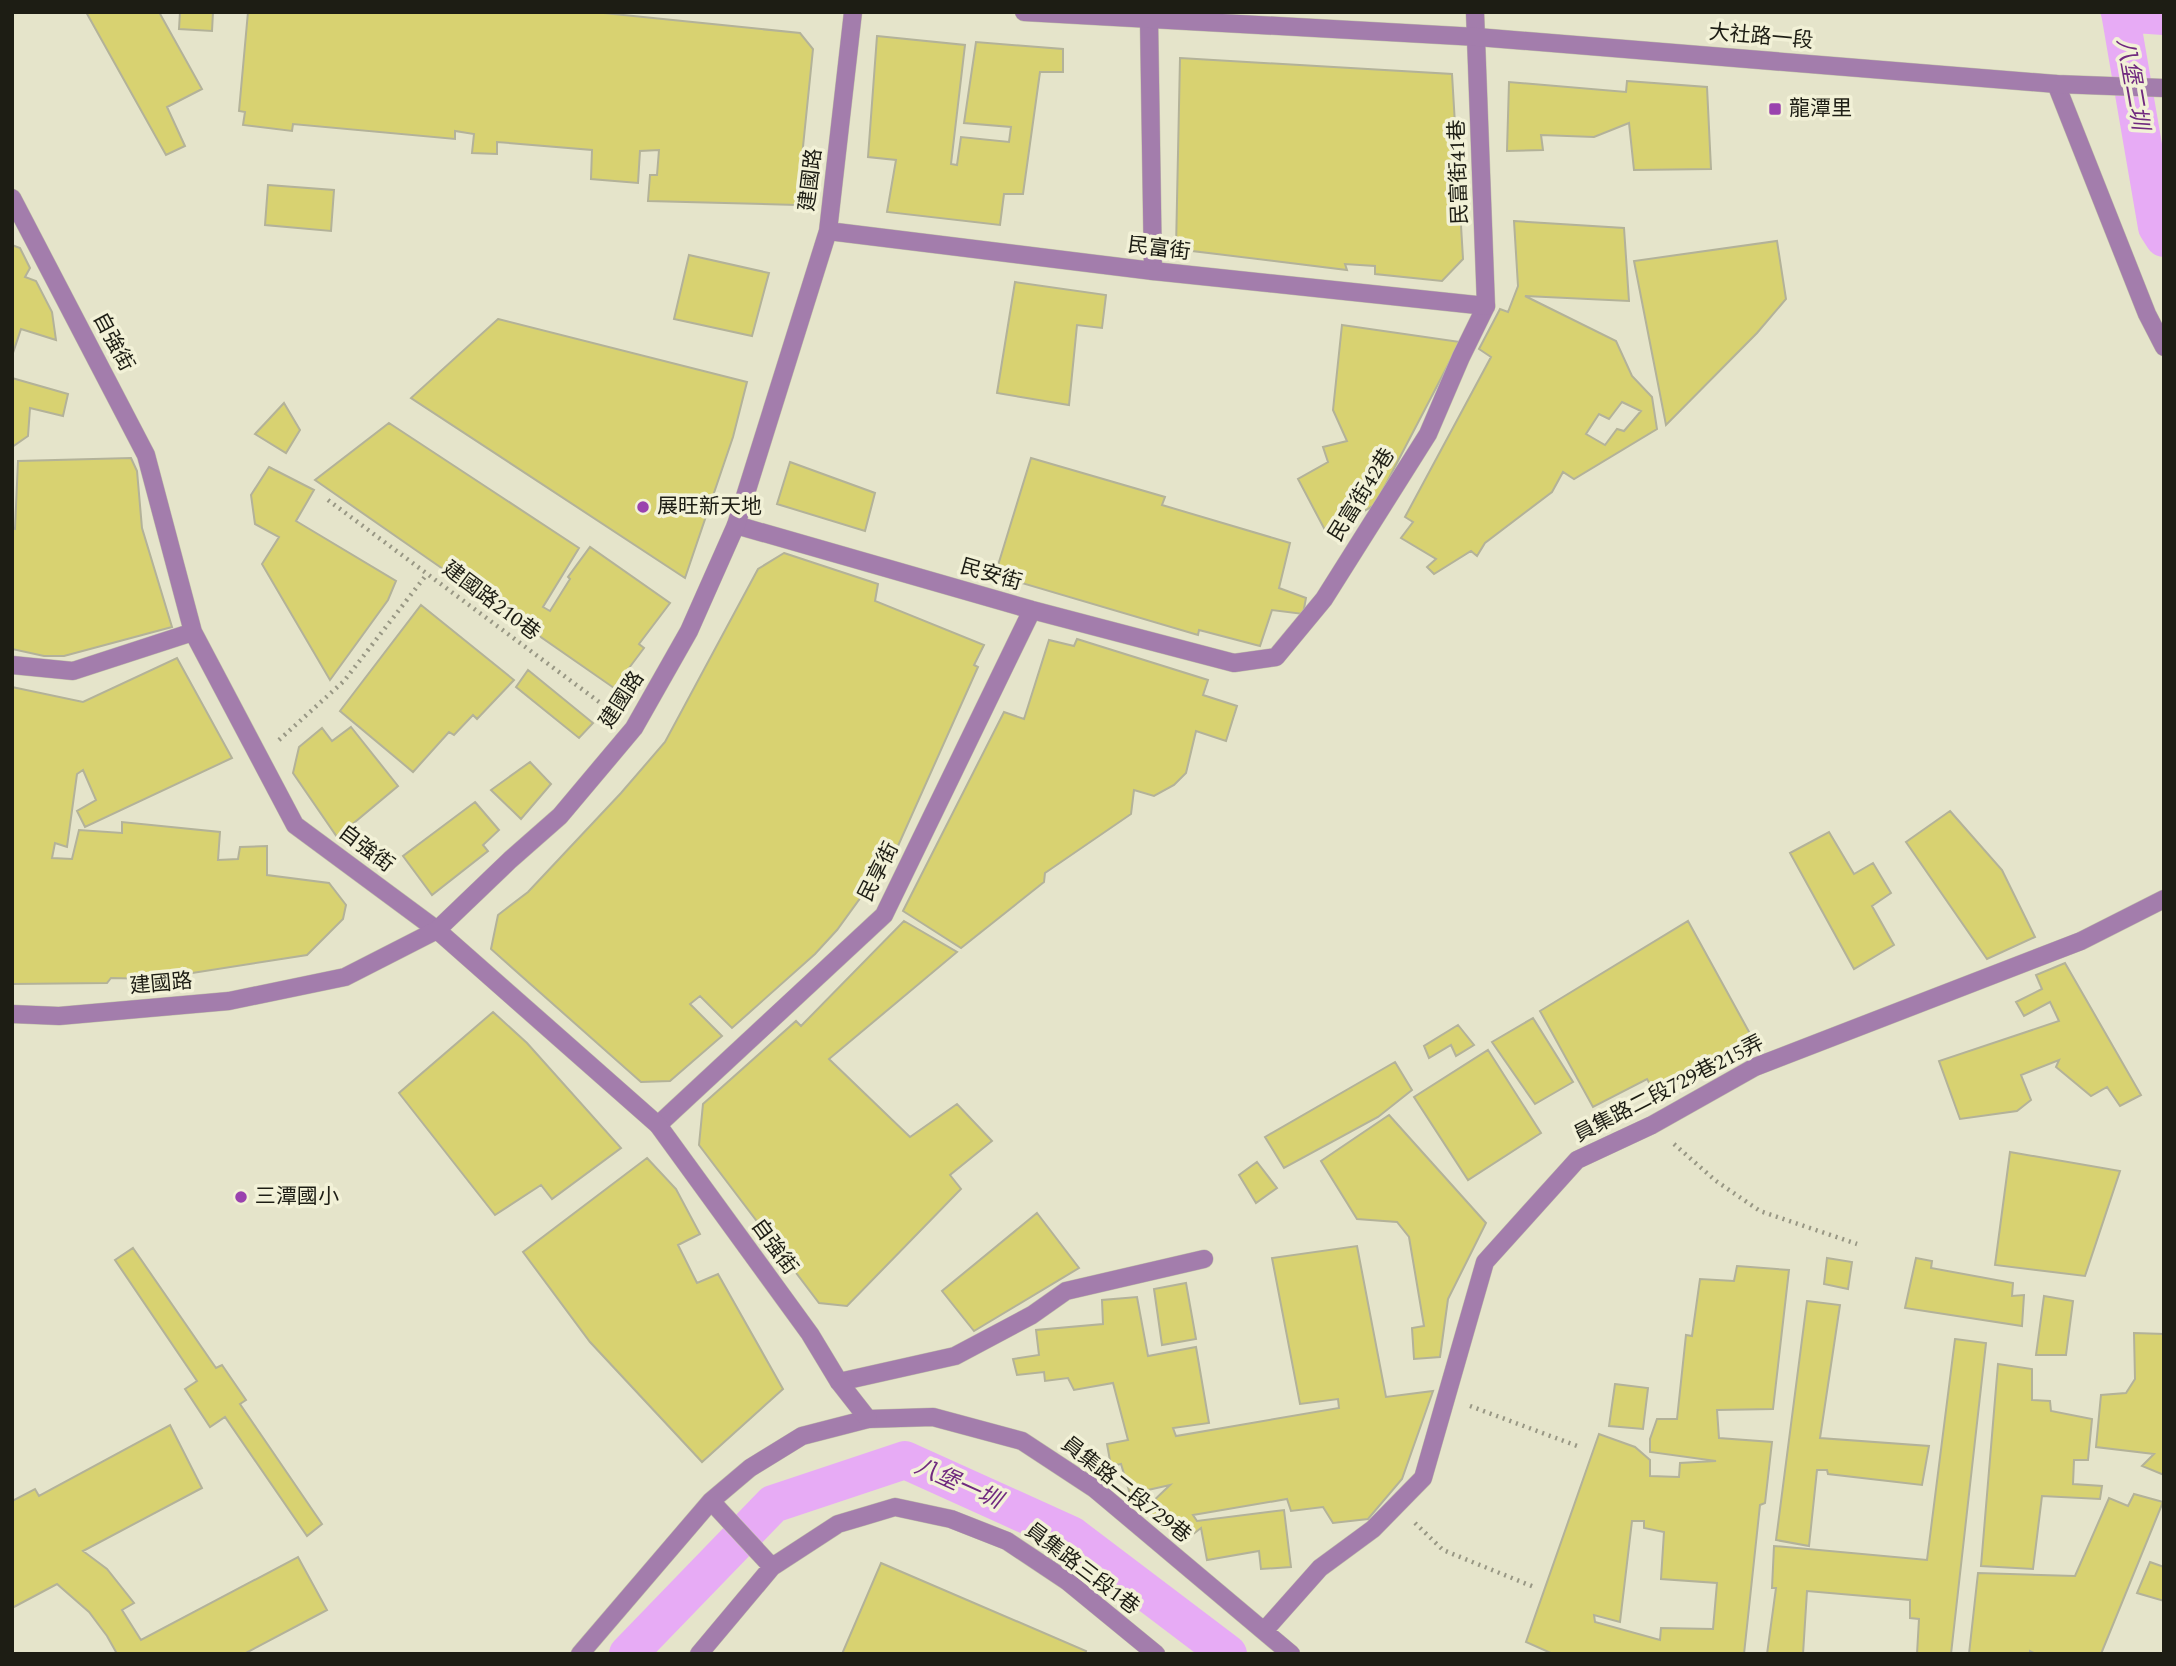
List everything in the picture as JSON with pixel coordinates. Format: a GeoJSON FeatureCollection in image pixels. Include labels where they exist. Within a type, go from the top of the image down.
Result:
{"type":"FeatureCollection","features":[{"type":"Feature","properties":{"kind":"street","name":"建國路"},"geometry":{"type":"LineString","coordinates":[[12,1014],[59,1016],[229,1001],[345,977],[437,930],[560,816],[634,728],[690,631],[736,525],[828,231],[853,12]]}},
{"type":"Feature","properties":{"kind":"street","name":"大社路一段"},"geometry":{"type":"LineString","coordinates":[[1024,12],[1476,37],[2075,85],[2164,88]]}},
{"type":"Feature","properties":{"kind":"street","name":"民富街41巷"},"geometry":{"type":"LineString","coordinates":[[1475,12],[1486,306]]}},
{"type":"Feature","properties":{"kind":"street"},"geometry":{"type":"LineString","coordinates":[[1149,19],[1153,271]]}},
{"type":"Feature","properties":{"kind":"street"},"geometry":{"type":"LineString","coordinates":[[2056,83],[2147,314],[2164,347]]}},
{"type":"Feature","properties":{"kind":"street","name":"自強街"},"geometry":{"type":"LineString","coordinates":[[12,198],[146,455],[193,632],[295,825],[437,930],[658,1125],[810,1334],[839,1382],[868,1419]]}},
{"type":"Feature","properties":{"kind":"street","name":"民富街"},"geometry":{"type":"LineString","coordinates":[[828,231],[1153,271],[1486,306]]}},
{"type":"Feature","properties":{"kind":"street","name":"民富街42巷"},"geometry":{"type":"LineString","coordinates":[[1234,663],[1276,657],[1324,599],[1428,433],[1486,306]]}},
{"type":"Feature","properties":{"kind":"street","name":"民安街"},"geometry":{"type":"LineString","coordinates":[[736,525],[1032,611],[1234,663]]}},
{"type":"Feature","properties":{"kind":"street","name":"民享街"},"geometry":{"type":"LineString","coordinates":[[658,1125],[884,915],[1032,611]]}},
{"type":"Feature","properties":{"kind":"street"},"geometry":{"type":"LineString","coordinates":[[12,664],[73,671],[193,632]]}},
{"type":"Feature","properties":{"kind":"street","name":"員集路二段729巷215弄"},"geometry":{"type":"LineString","coordinates":[[1264,1631],[1320,1567],[1373,1529],[1423,1478],[1485,1262],[1577,1160],[1652,1125],[1755,1067],[2081,941],[2164,898]]}},
{"type":"Feature","properties":{"kind":"street"},"geometry":{"type":"LineString","coordinates":[[839,1382],[955,1356],[1032,1315],[1066,1291],[1204,1259]]}},
{"type":"Feature","properties":{"kind":"street","name":"員集路二段729巷"},"geometry":{"type":"LineString","coordinates":[[580,1654],[711,1501],[750,1468],[802,1436],[868,1419],[933,1417],[1022,1441],[1095,1489],[1291,1654]]}},
{"type":"Feature","properties":{"kind":"street"},"geometry":{"type":"LineString","coordinates":[[711,1501],[772,1567]]}},
{"type":"Feature","properties":{"kind":"street","name":"員集路三段1巷"},"geometry":{"type":"LineString","coordinates":[[699,1654],[772,1567],[838,1524],[895,1507],[951,1519],[1007,1541],[1066,1581],[1156,1654]]}},
{"type":"Feature","properties":{"kind":"path","name":"建國路210巷"},"geometry":{"type":"LineString","coordinates":[[328,500],[634,728]]}},
{"type":"Feature","properties":{"kind":"path"},"geometry":{"type":"LineString","coordinates":[[259,757],[344,681],[427,574]]}},
{"type":"Feature","properties":{"kind":"path"},"geometry":{"type":"LineString","coordinates":[[1652,1125],[1716,1181],[1760,1211],[1857,1244]]}},
{"type":"Feature","properties":{"kind":"path"},"geometry":{"type":"LineString","coordinates":[[1447,1397],[1580,1447]]}},
{"type":"Feature","properties":{"kind":"path"},"geometry":{"type":"LineString","coordinates":[[1397,1505],[1443,1550],[1534,1587]]}},
{"type":"Feature","properties":{"kind":"building"},"geometry":{"type":"Polygon","coordinates":[[[86,12],[159,12],[202,89],[167,107],[185,146],[166,155],[86,12]]]}},
{"type":"Feature","properties":{"kind":"building"},"geometry":{"type":"Polygon","coordinates":[[[180,12],[213,12],[212,31],[179,29],[180,12]]]}},
{"type":"Feature","properties":{"kind":"building"},"geometry":{"type":"Polygon","coordinates":[[[248,12],[594,12],[800,33],[813,49],[797,205],[648,201],[650,175],[657,175],[659,150],[640,151],[638,183],[591,179],[592,150],[497,142],[497,154],[472,153],[474,134],[455,131],[455,139],[293,124],[292,131],[243,125],[245,112],[239,111],[248,12]]]}},
{"type":"Feature","properties":{"kind":"building"},"geometry":{"type":"Polygon","coordinates":[[[877,36],[965,45],[951,164],[957,165],[961,137],[1009,142],[1011,127],[964,123],[976,42],[1063,49],[1063,72],[1040,72],[1023,194],[1004,194],[1000,225],[887,212],[896,160],[868,157],[877,36]]]}},
{"type":"Feature","properties":{"kind":"building"},"geometry":{"type":"Polygon","coordinates":[[[1180,58],[1452,74],[1463,259],[1442,281],[1375,274],[1375,266],[1345,264],[1347,270],[1176,249],[1180,58]]]}},
{"type":"Feature","properties":{"kind":"building"},"geometry":{"type":"Polygon","coordinates":[[[1627,81],[1707,87],[1711,169],[1634,170],[1629,123],[1594,137],[1541,135],[1543,150],[1507,151],[1509,82],[1626,92],[1627,81]]]}},
{"type":"Feature","properties":{"kind":"building"},"geometry":{"type":"Polygon","coordinates":[[[268,185],[334,190],[331,231],[265,225],[268,185]]]}},
{"type":"Feature","properties":{"kind":"building"},"geometry":{"type":"Polygon","coordinates":[[[1514,221],[1624,228],[1629,301],[1525,296],[1616,341],[1632,376],[1652,397],[1657,429],[1574,479],[1563,472],[1552,492],[1485,543],[1477,556],[1471,551],[1434,574],[1427,567],[1436,559],[1401,538],[1413,522],[1405,517],[1491,357],[1479,349],[1500,309],[1508,312],[1518,286],[1514,221]],[[1622,402],[1609,419],[1599,414],[1586,434],[1605,445],[1617,429],[1624,431],[1641,411],[1622,402]]]}},
{"type":"Feature","properties":{"kind":"building"},"geometry":{"type":"Polygon","coordinates":[[[1777,241],[1786,299],[1757,333],[1666,425],[1634,261],[1777,241]]]}},
{"type":"Feature","properties":{"kind":"building"},"geometry":{"type":"Polygon","coordinates":[[[12,245],[20,248],[30,268],[25,277],[36,281],[52,312],[56,340],[21,329],[13,353],[12,245]]]}},
{"type":"Feature","properties":{"kind":"building"},"geometry":{"type":"Polygon","coordinates":[[[689,255],[769,273],[752,336],[674,319],[689,255]]]}},
{"type":"Feature","properties":{"kind":"building"},"geometry":{"type":"Polygon","coordinates":[[[1015,282],[1106,295],[1102,328],[1077,325],[1069,405],[997,393],[1015,282]]]}},
{"type":"Feature","properties":{"kind":"building","name":"展旺新天地"},"geometry":{"type":"Polygon","coordinates":[[[498,319],[747,382],[733,437],[685,578],[411,398],[498,319]]]}},
{"type":"Feature","properties":{"kind":"building"},"geometry":{"type":"Polygon","coordinates":[[[1342,325],[1460,342],[1375,505],[1326,532],[1298,479],[1328,462],[1323,447],[1347,441],[1333,410],[1342,325]]]}},
{"type":"Feature","properties":{"kind":"building"},"geometry":{"type":"Polygon","coordinates":[[[12,378],[68,394],[63,416],[30,408],[28,436],[12,447],[12,378]]]}},
{"type":"Feature","properties":{"kind":"building"},"geometry":{"type":"Polygon","coordinates":[[[284,403],[300,430],[286,453],[255,434],[284,403]]]}},
{"type":"Feature","properties":{"kind":"building"},"geometry":{"type":"Polygon","coordinates":[[[389,423],[579,548],[543,607],[550,611],[570,579],[568,577],[590,547],[670,603],[639,644],[644,648],[614,688],[315,480],[389,423]]]}},
{"type":"Feature","properties":{"kind":"building"},"geometry":{"type":"Polygon","coordinates":[[[131,458],[137,471],[142,528],[172,627],[64,656],[44,656],[12,649],[12,528],[15,529],[18,461],[131,458]]]}},
{"type":"Feature","properties":{"kind":"building"},"geometry":{"type":"Polygon","coordinates":[[[1031,458],[1165,497],[1162,505],[1290,543],[1279,588],[1306,598],[1303,614],[1272,610],[1260,646],[1199,630],[1198,635],[995,575],[1031,458]]]}},
{"type":"Feature","properties":{"kind":"building"},"geometry":{"type":"Polygon","coordinates":[[[790,462],[875,493],[865,531],[777,504],[790,462]]]}},
{"type":"Feature","properties":{"kind":"building"},"geometry":{"type":"Polygon","coordinates":[[[269,467],[314,490],[296,521],[396,581],[388,600],[330,680],[262,564],[279,537],[255,524],[251,495],[269,467]]]}},
{"type":"Feature","properties":{"kind":"building"},"geometry":{"type":"Polygon","coordinates":[[[784,553],[878,584],[875,601],[984,645],[974,665],[978,667],[898,846],[837,930],[815,954],[732,1028],[700,996],[690,1004],[722,1036],[670,1081],[641,1082],[491,949],[498,915],[528,892],[665,742],[758,569],[784,553]]]}},
{"type":"Feature","properties":{"kind":"building"},"geometry":{"type":"Polygon","coordinates":[[[421,605],[514,680],[477,719],[473,715],[454,735],[449,732],[413,772],[340,711],[421,605]]]}},
{"type":"Feature","properties":{"kind":"building"},"geometry":{"type":"Polygon","coordinates":[[[1077,639],[1208,680],[1203,695],[1237,706],[1226,741],[1196,731],[1186,773],[1174,785],[1154,796],[1134,790],[1131,814],[1045,873],[1044,882],[961,948],[903,911],[1004,712],[1024,719],[1049,640],[1074,646],[1077,639]]]}},
{"type":"Feature","properties":{"kind":"building"},"geometry":{"type":"Polygon","coordinates":[[[177,658],[232,758],[85,827],[77,811],[96,800],[83,770],[77,774],[67,847],[55,843],[52,858],[72,859],[79,830],[122,833],[122,822],[220,832],[218,860],[238,859],[240,847],[267,846],[267,875],[329,883],[346,905],[343,919],[307,955],[154,979],[111,978],[107,983],[12,984],[12,687],[83,702],[177,658]]]}},
{"type":"Feature","properties":{"kind":"building"},"geometry":{"type":"Polygon","coordinates":[[[528,670],[593,723],[579,738],[516,687],[528,670]]]}},
{"type":"Feature","properties":{"kind":"building"},"geometry":{"type":"Polygon","coordinates":[[[351,727],[398,786],[337,837],[293,773],[299,747],[322,728],[332,741],[351,727]]]}},
{"type":"Feature","properties":{"kind":"building"},"geometry":{"type":"Polygon","coordinates":[[[530,762],[551,784],[521,819],[491,790],[530,762]]]}},
{"type":"Feature","properties":{"kind":"building"},"geometry":{"type":"Polygon","coordinates":[[[475,802],[499,830],[483,845],[488,851],[432,895],[403,856],[475,802]]]}},
{"type":"Feature","properties":{"kind":"building"},"geometry":{"type":"Polygon","coordinates":[[[1950,811],[2002,870],[2035,937],[1987,959],[1906,842],[1950,811]]]}},
{"type":"Feature","properties":{"kind":"building"},"geometry":{"type":"Polygon","coordinates":[[[1829,832],[1854,874],[1873,863],[1891,893],[1872,906],[1894,945],[1854,969],[1790,853],[1829,832]]]}},
{"type":"Feature","properties":{"kind":"building"},"geometry":{"type":"Polygon","coordinates":[[[904,921],[957,952],[829,1059],[910,1137],[957,1104],[992,1141],[950,1175],[961,1189],[847,1306],[819,1303],[699,1145],[703,1104],[796,1021],[801,1026],[904,921]]]}},
{"type":"Feature","properties":{"kind":"building"},"geometry":{"type":"Polygon","coordinates":[[[1688,921],[1753,1039],[1655,1093],[1647,1079],[1593,1107],[1540,1011],[1688,921]]]}},
{"type":"Feature","properties":{"kind":"building"},"geometry":{"type":"Polygon","coordinates":[[[2065,963],[2141,1095],[2120,1106],[2107,1087],[2091,1096],[2056,1067],[2059,1060],[2021,1075],[2031,1100],[2017,1111],[1960,1119],[1939,1061],[2059,1021],[2050,1002],[2024,1016],[2016,1002],[2042,989],[2036,975],[2065,963]]]}},
{"type":"Feature","properties":{"kind":"building"},"geometry":{"type":"Polygon","coordinates":[[[493,1012],[527,1043],[621,1148],[552,1199],[541,1185],[495,1215],[399,1093],[493,1012]]]}},
{"type":"Feature","properties":{"kind":"building"},"geometry":{"type":"Polygon","coordinates":[[[1533,1018],[1573,1082],[1535,1104],[1492,1042],[1533,1018]]]}},
{"type":"Feature","properties":{"kind":"building"},"geometry":{"type":"Polygon","coordinates":[[[1458,1025],[1474,1045],[1456,1056],[1451,1045],[1429,1058],[1424,1046],[1458,1025]]]}},
{"type":"Feature","properties":{"kind":"building"},"geometry":{"type":"Polygon","coordinates":[[[1488,1050],[1541,1133],[1468,1180],[1414,1097],[1488,1050]]]}},
{"type":"Feature","properties":{"kind":"building"},"geometry":{"type":"Polygon","coordinates":[[[1395,1062],[1412,1090],[1378,1117],[1284,1168],[1265,1137],[1395,1062]]]}},
{"type":"Feature","properties":{"kind":"building"},"geometry":{"type":"Polygon","coordinates":[[[1389,1115],[1486,1223],[1448,1299],[1440,1357],[1414,1359],[1412,1328],[1424,1326],[1409,1237],[1397,1222],[1357,1219],[1321,1161],[1389,1115]]]}},
{"type":"Feature","properties":{"kind":"building"},"geometry":{"type":"Polygon","coordinates":[[[2010,1152],[2120,1171],[2085,1276],[1995,1265],[2010,1152]]]}},
{"type":"Feature","properties":{"kind":"building"},"geometry":{"type":"Polygon","coordinates":[[[647,1158],[676,1189],[700,1234],[678,1245],[697,1283],[718,1274],[783,1389],[702,1462],[590,1342],[523,1252],[647,1158]]]}},
{"type":"Feature","properties":{"kind":"building"},"geometry":{"type":"Polygon","coordinates":[[[1257,1162],[1277,1188],[1256,1203],[1239,1175],[1257,1162]]]}},
{"type":"Feature","properties":{"kind":"building"},"geometry":{"type":"Polygon","coordinates":[[[1037,1213],[1079,1268],[974,1331],[942,1291],[1037,1213]]]}},
{"type":"Feature","properties":{"kind":"building"},"geometry":{"type":"Polygon","coordinates":[[[1357,1246],[1386,1397],[1433,1391],[1402,1479],[1368,1519],[1333,1523],[1323,1507],[1291,1511],[1287,1499],[1193,1515],[1197,1521],[1284,1510],[1291,1567],[1261,1569],[1259,1551],[1207,1560],[1201,1528],[1183,1542],[1145,1509],[1170,1485],[1130,1494],[1121,1464],[1111,1466],[1107,1444],[1128,1440],[1113,1383],[1074,1390],[1068,1378],[1045,1381],[1044,1372],[1017,1375],[1013,1359],[1039,1355],[1036,1330],[1103,1324],[1102,1300],[1137,1297],[1148,1356],[1196,1347],[1209,1423],[1173,1428],[1176,1436],[1339,1408],[1338,1399],[1300,1404],[1272,1258],[1357,1246]]]}},
{"type":"Feature","properties":{"kind":"building"},"geometry":{"type":"Polygon","coordinates":[[[133,1248],[216,1368],[222,1365],[246,1400],[240,1404],[322,1524],[307,1536],[225,1417],[210,1427],[185,1389],[197,1381],[115,1260],[133,1248]]]}},
{"type":"Feature","properties":{"kind":"building"},"geometry":{"type":"Polygon","coordinates":[[[1827,1258],[1852,1262],[1848,1289],[1824,1284],[1827,1258]]]}},
{"type":"Feature","properties":{"kind":"building"},"geometry":{"type":"Polygon","coordinates":[[[1916,1258],[1932,1261],[1931,1268],[2013,1283],[2012,1296],[2024,1295],[2022,1326],[1905,1308],[1916,1258]]]}},
{"type":"Feature","properties":{"kind":"building"},"geometry":{"type":"Polygon","coordinates":[[[1737,1266],[1789,1270],[1773,1409],[1717,1410],[1719,1438],[1772,1442],[1765,1503],[1760,1505],[1744,1654],[1553,1654],[1526,1642],[1599,1434],[1635,1447],[1650,1460],[1650,1476],[1679,1477],[1680,1463],[1716,1461],[1650,1452],[1650,1439],[1657,1419],[1677,1419],[1686,1335],[1692,1336],[1700,1279],[1734,1281],[1737,1266]],[[1632,1521],[1620,1622],[1594,1615],[1595,1622],[1660,1640],[1661,1628],[1713,1629],[1717,1583],[1661,1579],[1664,1532],[1644,1528],[1644,1521],[1632,1521]]]}},
{"type":"Feature","properties":{"kind":"building"},"geometry":{"type":"Polygon","coordinates":[[[1186,1283],[1196,1339],[1162,1345],[1154,1289],[1186,1283]]]}},
{"type":"Feature","properties":{"kind":"building"},"geometry":{"type":"Polygon","coordinates":[[[2044,1296],[2073,1301],[2066,1355],[2036,1355],[2044,1296]]]}},
{"type":"Feature","properties":{"kind":"building"},"geometry":{"type":"Polygon","coordinates":[[[1807,1301],[1840,1305],[1820,1438],[1929,1446],[1922,1485],[1828,1474],[1827,1470],[1817,1470],[1809,1546],[1776,1540],[1807,1301]]]}},
{"type":"Feature","properties":{"kind":"building"},"geometry":{"type":"Polygon","coordinates":[[[2134,1333],[2164,1334],[2164,1475],[2142,1466],[2154,1454],[2096,1447],[2101,1395],[2126,1393],[2135,1379],[2134,1333]]]}},
{"type":"Feature","properties":{"kind":"building"},"geometry":{"type":"Polygon","coordinates":[[[1955,1339],[1986,1343],[1951,1654],[1917,1654],[1919,1619],[1910,1618],[1910,1600],[1807,1591],[1803,1654],[1767,1654],[1776,1588],[1772,1588],[1774,1546],[1927,1560],[1955,1339]]]}},
{"type":"Feature","properties":{"kind":"building"},"geometry":{"type":"Polygon","coordinates":[[[1998,1364],[2032,1369],[2032,1400],[2050,1401],[2051,1411],[2092,1419],[2088,1460],[2074,1460],[2073,1484],[2102,1486],[2100,1499],[2042,1496],[2033,1569],[1981,1566],[1998,1364]]]}},
{"type":"Feature","properties":{"kind":"building"},"geometry":{"type":"Polygon","coordinates":[[[1615,1384],[1648,1388],[1643,1429],[1609,1426],[1615,1384]]]}},
{"type":"Feature","properties":{"kind":"building"},"geometry":{"type":"Polygon","coordinates":[[[170,1425],[202,1488],[83,1551],[107,1569],[134,1603],[122,1610],[141,1640],[298,1557],[327,1610],[244,1654],[113,1654],[116,1652],[107,1636],[89,1612],[57,1584],[12,1608],[12,1501],[35,1489],[39,1496],[170,1425]]]}},
{"type":"Feature","properties":{"kind":"building"},"geometry":{"type":"Polygon","coordinates":[[[2134,1494],[2163,1502],[2101,1654],[2036,1654],[2030,1651],[2030,1654],[1969,1654],[1978,1573],[2075,1576],[2109,1498],[2128,1506],[2134,1494]]]}},
{"type":"Feature","properties":{"kind":"building"},"geometry":{"type":"Polygon","coordinates":[[[2150,1562],[2164,1567],[2164,1601],[2137,1593],[2150,1562]]]}},
{"type":"Feature","properties":{"kind":"building"},"geometry":{"type":"Polygon","coordinates":[[[881,1563],[1086,1651],[1085,1654],[842,1654],[881,1563]]]}},
{"type":"Feature","properties":{"kind":"waterway"},"geometry":{"type":"LineString","coordinates":[[2105,12],[2120,13]]}},
{"type":"Feature","properties":{"kind":"waterway","name":"八堡二圳"},"geometry":{"type":"LineString","coordinates":[[2120,12],[2157,227],[2164,238]]}},
{"type":"Feature","properties":{"kind":"waterway"},"geometry":{"type":"LineString","coordinates":[[2120,13],[2164,16]]}},
{"type":"Feature","properties":{"kind":"waterway","name":"八堡一圳"},"geometry":{"type":"LineString","coordinates":[[628,1654],[773,1504],[905,1460],[1071,1535],[1228,1654]]}},
{"type":"Feature","properties":{"kind":"place","name":"龍潭里"},"geometry":{"type":"Point","coordinates":[1775,109]}},
{"type":"Feature","properties":{"kind":"place","name":"展旺新天地"},"geometry":{"type":"Point","coordinates":[643,507]}},
{"type":"Feature","properties":{"kind":"place","name":"三潭國小"},"geometry":{"type":"Point","coordinates":[241,1197]}}]}
